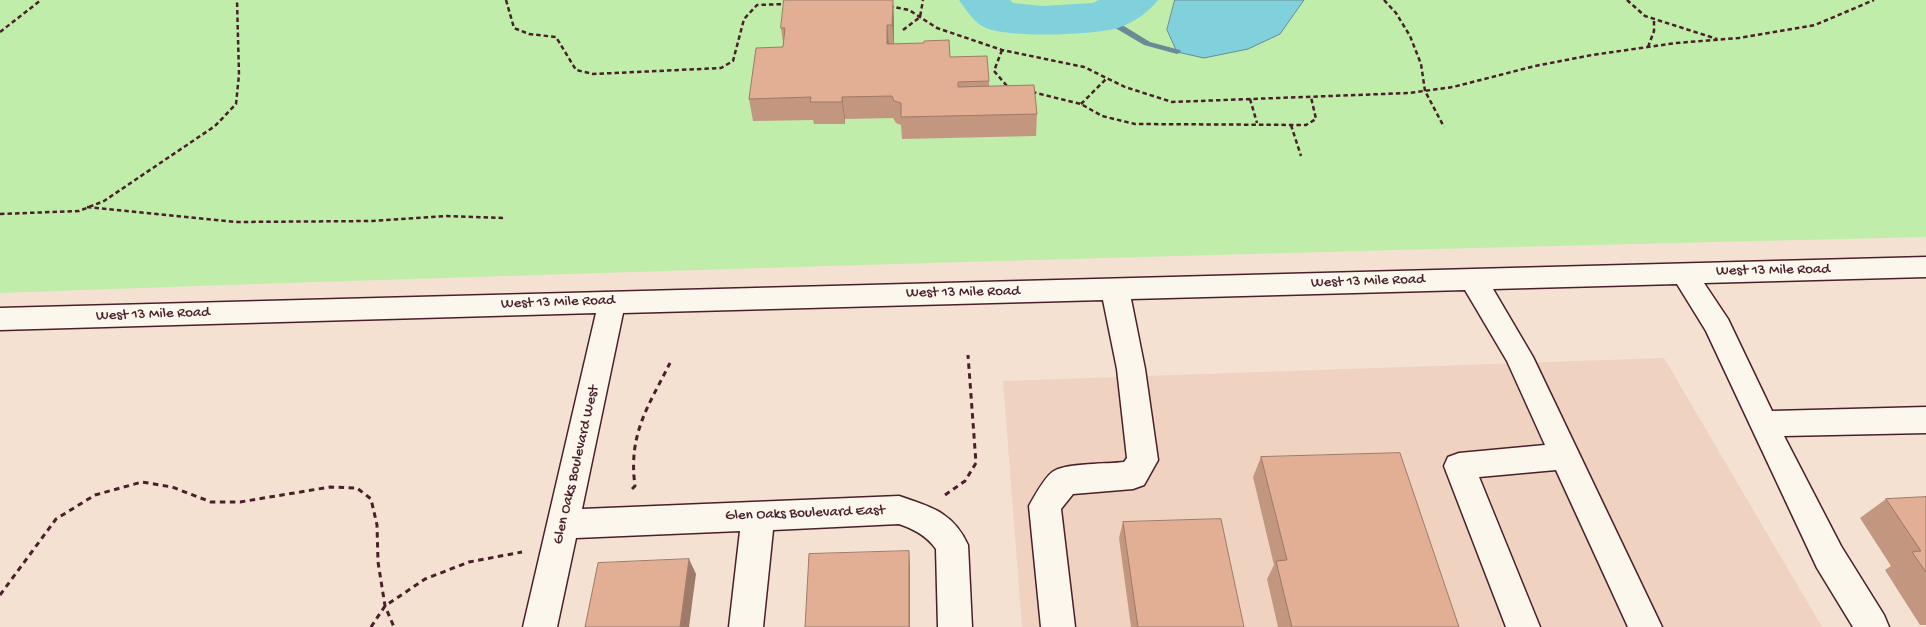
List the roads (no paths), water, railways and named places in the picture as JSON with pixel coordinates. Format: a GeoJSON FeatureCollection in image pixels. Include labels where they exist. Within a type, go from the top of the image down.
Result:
{"type":"FeatureCollection","features":[{"type":"Feature","properties":{"kind":"street","name":"West 13 Mile Road"},"geometry":{"type":"LineString","coordinates":[[0,319],[1926,267]]}},
{"type":"Feature","properties":{"kind":"street"},"geometry":{"type":"LineString","coordinates":[[1684,273],[1718,327],[1780,459],[1829,557],[1872,627]]}},
{"type":"Feature","properties":{"kind":"street"},"geometry":{"type":"LineString","coordinates":[[1473,279],[1519,357],[1645,627]]}},
{"type":"Feature","properties":{"kind":"street"},"geometry":{"type":"LineString","coordinates":[[1058,627],[1045,506],[1064,481],[1133,474],[1143,460],[1131,369],[1115,289]]}},
{"type":"Feature","properties":{"kind":"street","name":"Glen Oaks Boulevard West"},"geometry":{"type":"LineString","coordinates":[[540,627],[612,302]]}},
{"type":"Feature","properties":{"kind":"street"},"geometry":{"type":"LineString","coordinates":[[1765,424],[1926,420]]}},
{"type":"Feature","properties":{"kind":"street"},"geometry":{"type":"LineString","coordinates":[[1523,627],[1459,466],[1565,456]]}},
{"type":"Feature","properties":{"kind":"street","name":"Glen Oaks Boulevard East"},"geometry":{"type":"LineString","coordinates":[[564,524],[899,510],[919,517],[942,531],[952,545],[955,627]]}},
{"type":"Feature","properties":{"kind":"street"},"geometry":{"type":"LineString","coordinates":[[746,627],[758,516]]}},
{"type":"Feature","properties":{"kind":"water"},"geometry":{"type":"Polygon","coordinates":[[[1175,0],[1304,0],[1280,34],[1248,49],[1204,58],[1177,52],[1167,30],[1175,0]]]}},
{"type":"Feature","properties":{"kind":"waterway"},"geometry":{"type":"LineString","coordinates":[[983,0],[999,16],[1042,21],[1103,17],[1134,0]]}},
{"type":"Feature","properties":{"kind":"waterway"},"geometry":{"type":"LineString","coordinates":[[1103,17],[1147,43],[1177,52]]}}]}
